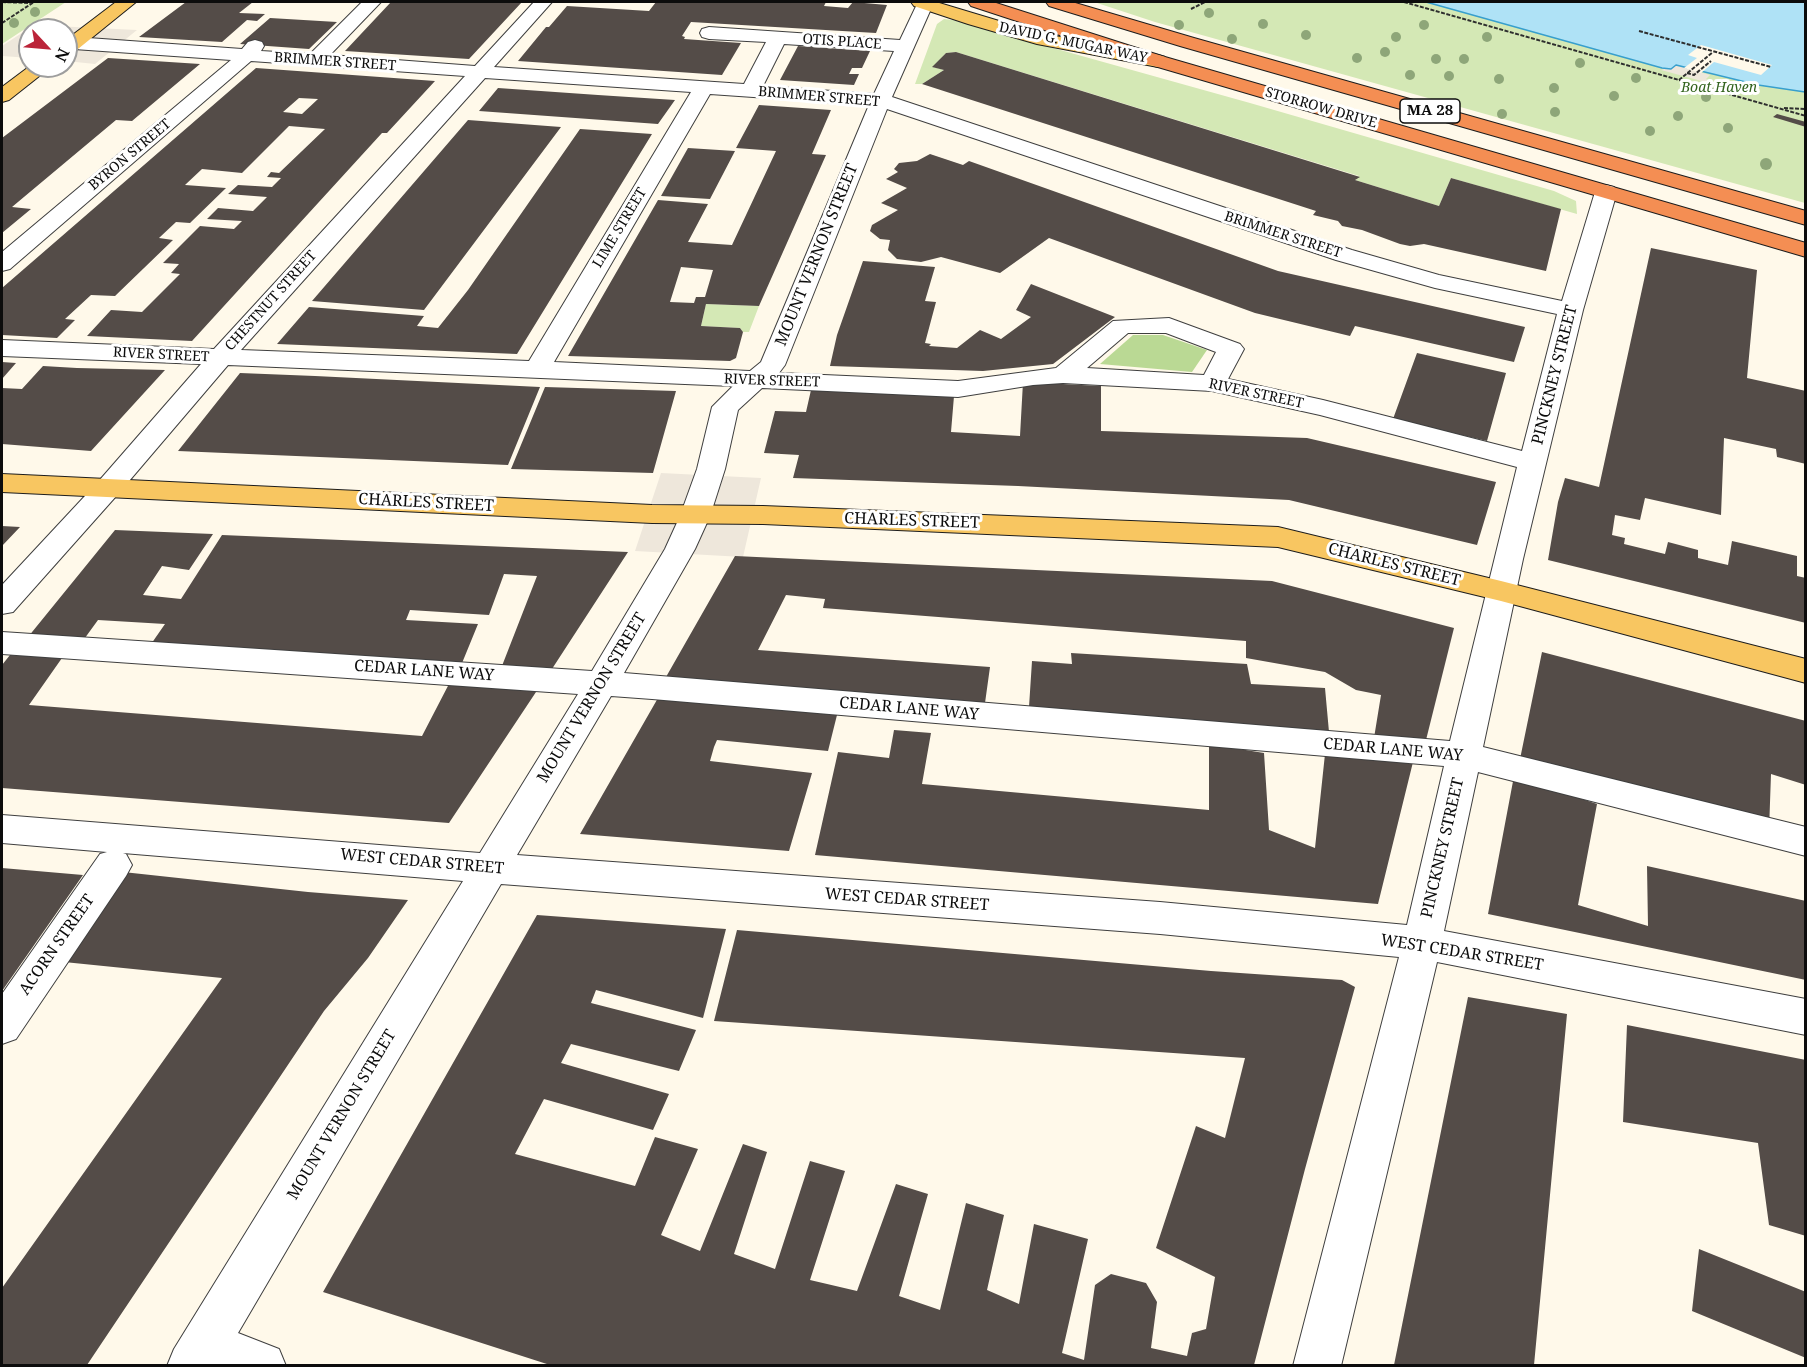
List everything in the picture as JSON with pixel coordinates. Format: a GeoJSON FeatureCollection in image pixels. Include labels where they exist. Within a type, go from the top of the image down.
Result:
{"type":"FeatureCollection","features":[{"type":"Feature","properties":{"kind":"highway","name":"STORROW DRIVE"},"geometry":{"type":"LineString","coordinates":[[977,2],[1158,60],[1806,250]]}},
{"type":"Feature","properties":{"kind":"highway","name":"STORROW DRIVE"},"geometry":{"type":"LineString","coordinates":[[1055,2],[1187,42],[1806,218]]}},
{"type":"Feature","properties":{"kind":"main road"},"geometry":{"type":"LineString","coordinates":[[78,40],[127,2]]}},
{"type":"Feature","properties":{"kind":"main road","name":"DAVID G. MUGAR WAY"},"geometry":{"type":"LineString","coordinates":[[923,2],[1037,38],[1158,60]]}},
{"type":"Feature","properties":{"kind":"main road"},"geometry":{"type":"LineString","coordinates":[[2,96],[26,78]]}},
{"type":"Feature","properties":{"kind":"main road","name":"CHARLES STREET"},"geometry":{"type":"LineString","coordinates":[[2,483],[695,516],[763,515],[1278,537],[1501,591],[1806,671]]}},
{"type":"Feature","properties":{"kind":"street"},"geometry":{"type":"LineString","coordinates":[[315,60],[372,2]]}},
{"type":"Feature","properties":{"kind":"street","name":"CHESTNUT STREET"},"geometry":{"type":"LineString","coordinates":[[2,604],[108,488],[220,357],[543,2]]}},
{"type":"Feature","properties":{"kind":"street","name":"MOUNT VERNON STREET"},"geometry":{"type":"LineString","coordinates":[[198,1355],[674,561],[695,516],[711,469],[725,407],[772,365],[923,2]]}},
{"type":"Feature","properties":{"kind":"street","name":"OTIS PLACE"},"geometry":{"type":"LineString","coordinates":[[709,33],[905,46]]}},
{"type":"Feature","properties":{"kind":"street","name":"OTIS PLACE"},"geometry":{"type":"LineString","coordinates":[[750,91],[778,38]]}},
{"type":"Feature","properties":{"kind":"street","name":"BRIMMER STREET"},"geometry":{"type":"LineString","coordinates":[[78,46],[250,50],[315,60],[881,100],[1344,255],[1435,281],[1571,310]]}},
{"type":"Feature","properties":{"kind":"street","name":"BYRON STREET"},"geometry":{"type":"LineString","coordinates":[[2,264],[239,63],[250,50]]}},
{"type":"Feature","properties":{"kind":"street","name":"LIME STREET"},"geometry":{"type":"LineString","coordinates":[[537,369],[704,88]]}},
{"type":"Feature","properties":{"kind":"street","name":"PINCKNEY STREET"},"geometry":{"type":"LineString","coordinates":[[1317,1365],[1422,943],[1501,591],[1571,310],[1606,192]]}},
{"type":"Feature","properties":{"kind":"street"},"geometry":{"type":"LineString","coordinates":[[1064,375],[1122,326],[1169,325],[1231,349],[1212,383]]}},
{"type":"Feature","properties":{"kind":"street","name":"RIVER STREET"},"geometry":{"type":"LineString","coordinates":[[2,348],[537,369],[958,389],[1034,377],[1064,375],[1212,383],[1533,462]]}},
{"type":"Feature","properties":{"kind":"street","name":"CEDAR LANE WAY"},"geometry":{"type":"LineString","coordinates":[[2,643],[602,683],[1464,755],[1806,842]]}},
{"type":"Feature","properties":{"kind":"street","name":"WEST CEDAR STREET"},"geometry":{"type":"LineString","coordinates":[[2,829],[1160,918],[1422,943],[1806,1017]]}},
{"type":"Feature","properties":{"kind":"street","name":"ACORN STREET"},"geometry":{"type":"LineString","coordinates":[[2,1026],[113,865]]}},
{"type":"Feature","properties":{"kind":"street"},"geometry":{"type":"LineString","coordinates":[[198,1355],[262,1365]]}},
{"type":"Feature","properties":{"kind":"path"},"geometry":{"type":"LineString","coordinates":[[2,2],[33,2]]}},
{"type":"Feature","properties":{"kind":"path"},"geometry":{"type":"LineString","coordinates":[[2,23],[33,2]]}},
{"type":"Feature","properties":{"kind":"path"},"geometry":{"type":"LineString","coordinates":[[1404,2],[1806,116]]}},
{"type":"Feature","properties":{"kind":"path"},"geometry":{"type":"LineString","coordinates":[[1639,31],[1771,67]]}},
{"type":"Feature","properties":{"kind":"path"},"geometry":{"type":"LineString","coordinates":[[1679,80],[1714,52]]}},
{"type":"Feature","properties":{"kind":"path"},"geometry":{"type":"LineString","coordinates":[[1687,73],[1694,75],[1712,61],[1704,59]]}},
{"type":"Feature","properties":{"kind":"path"},"geometry":{"type":"LineString","coordinates":[[1777,108],[1806,109]]}},
{"type":"Feature","properties":{"kind":"green space"},"geometry":{"type":"Polygon","coordinates":[[[2,2],[66,2],[42,18],[18,18],[18,34],[2,44],[2,2]]]}},
{"type":"Feature","properties":{"kind":"green space","name":"Boat Haven"},"geometry":{"type":"Polygon","coordinates":[[[1094,2],[1805,2],[1805,203],[1155,22],[1094,2]]]}},
{"type":"Feature","properties":{"kind":"green space"},"geometry":{"type":"Polygon","coordinates":[[[944,19],[1250,103],[1554,191],[1576,201],[1577,214],[1451,178],[1439,206],[1355,180],[1359,176],[956,52],[946,53],[933,67],[944,70],[922,84],[915,84],[937,24],[944,19]]]}},
{"type":"Feature","properties":{"kind":"green space"},"geometry":{"type":"Polygon","coordinates":[[[706,304],[759,306],[749,332],[743,332],[740,328],[701,326],[706,304]]]}},
{"type":"Feature","properties":{"kind":"green space"},"geometry":{"type":"Polygon","coordinates":[[[1133,335],[1163,335],[1207,350],[1192,372],[1100,364],[1133,335]]]}},
{"type":"Feature","properties":{"kind":"shaded area"},"geometry":{"type":"Polygon","coordinates":[[[78,27],[137,30],[95,64],[78,62],[78,27]]]}},
{"type":"Feature","properties":{"kind":"shaded area"},"geometry":{"type":"Polygon","coordinates":[[[18,36],[18,57],[2,56],[2,46],[18,36]]]}},
{"type":"Feature","properties":{"kind":"shaded area"},"geometry":{"type":"Polygon","coordinates":[[[1676,65],[1710,75],[1706,79],[1711,81],[1709,83],[1661,70],[1676,65]]]}},
{"type":"Feature","properties":{"kind":"shaded area"},"geometry":{"type":"Polygon","coordinates":[[[661,473],[761,478],[743,557],[635,551],[661,473]]]}},
{"type":"Feature","properties":{"kind":"water"},"geometry":{"type":"Polygon","coordinates":[[[1426,2],[1805,2],[1805,92],[1758,85],[1676,65],[1671,69],[1662,68],[1426,2]]]}},
{"type":"Feature","properties":{"kind":"pier"},"geometry":{"type":"Polygon","coordinates":[[[1701,45],[1772,65],[1761,75],[1714,62],[1701,73],[1684,68],[1697,58],[1688,55],[1701,45]]]}},
{"type":"Feature","properties":{"kind":"building"},"geometry":{"type":"Polygon","coordinates":[[[186,2],[253,2],[239,13],[265,14],[257,21],[247,20],[222,42],[139,37],[186,2]]]}},
{"type":"Feature","properties":{"kind":"building"},"geometry":{"type":"Polygon","coordinates":[[[391,2],[522,2],[469,59],[345,51],[391,2]]]}},
{"type":"Feature","properties":{"kind":"building"},"geometry":{"type":"Polygon","coordinates":[[[656,2],[826,2],[824,6],[848,8],[853,2],[887,5],[876,33],[691,22],[682,36],[685,37],[684,39],[741,43],[722,75],[518,61],[567,6],[649,11],[656,2]]]}},
{"type":"Feature","properties":{"kind":"building"},"geometry":{"type":"Polygon","coordinates":[[[270,18],[337,22],[309,49],[240,44],[270,18]]]}},
{"type":"Feature","properties":{"kind":"building"},"geometry":{"type":"Polygon","coordinates":[[[798,46],[870,51],[862,68],[852,68],[849,74],[859,74],[854,85],[780,80],[798,46]]]}},
{"type":"Feature","properties":{"kind":"building"},"geometry":{"type":"Polygon","coordinates":[[[956,52],[1360,177],[1355,180],[1439,206],[1451,178],[1561,209],[1546,271],[1424,244],[1410,246],[1400,244],[1362,230],[1342,226],[1338,221],[1313,215],[1316,211],[922,84],[944,70],[932,67],[946,53],[956,52]]]}},
{"type":"Feature","properties":{"kind":"building"},"geometry":{"type":"Polygon","coordinates":[[[108,58],[200,64],[132,121],[116,120],[12,207],[31,209],[2,233],[2,138],[108,58]]]}},
{"type":"Feature","properties":{"kind":"building"},"geometry":{"type":"Polygon","coordinates":[[[256,68],[435,81],[387,133],[382,133],[192,341],[87,336],[111,310],[142,312],[180,274],[171,273],[179,264],[163,263],[200,226],[234,229],[242,221],[207,219],[218,208],[253,211],[267,197],[228,194],[238,185],[272,187],[281,178],[267,177],[271,172],[279,173],[325,129],[289,126],[242,173],[202,169],[185,185],[226,188],[190,223],[176,222],[159,238],[173,240],[115,296],[91,295],[65,319],[75,320],[57,338],[2,335],[2,288],[256,68]],[[299,98],[283,112],[302,114],[318,99],[299,98]]]}},
{"type":"Feature","properties":{"kind":"building"},"geometry":{"type":"Polygon","coordinates":[[[498,88],[675,100],[658,124],[479,111],[498,88]]]}},
{"type":"Feature","properties":{"kind":"building"},"geometry":{"type":"Polygon","coordinates":[[[759,105],[831,110],[812,154],[826,155],[759,306],[706,304],[701,326],[740,328],[743,332],[736,358],[730,361],[568,356],[658,200],[708,204],[688,242],[732,245],[776,151],[736,148],[759,105]],[[681,267],[670,302],[694,303],[696,297],[705,297],[713,270],[681,267]]]}},
{"type":"Feature","properties":{"kind":"building"},"geometry":{"type":"Polygon","coordinates":[[[1777,114],[1806,122],[1806,127],[1773,117],[1777,114]]]}},
{"type":"Feature","properties":{"kind":"building"},"geometry":{"type":"Polygon","coordinates":[[[468,120],[561,127],[424,310],[312,301],[468,120]]]}},
{"type":"Feature","properties":{"kind":"building"},"geometry":{"type":"Polygon","coordinates":[[[580,129],[652,134],[517,354],[277,344],[309,307],[424,316],[417,326],[438,328],[468,290],[580,129]]]}},
{"type":"Feature","properties":{"kind":"building"},"geometry":{"type":"Polygon","coordinates":[[[688,148],[735,151],[710,199],[661,196],[688,148]]]}},
{"type":"Feature","properties":{"kind":"building"},"geometry":{"type":"Polygon","coordinates":[[[930,154],[963,165],[969,161],[1278,271],[1525,327],[1514,362],[1355,326],[1350,336],[1255,313],[1049,238],[1000,273],[941,257],[921,262],[897,259],[888,250],[890,240],[880,239],[870,231],[872,225],[898,210],[881,203],[907,188],[886,179],[898,172],[894,169],[899,163],[917,161],[930,154]]]}},
{"type":"Feature","properties":{"kind":"building"},"geometry":{"type":"Polygon","coordinates":[[[1651,248],[1757,270],[1747,378],[1806,391],[1806,464],[1777,457],[1776,449],[1724,438],[1721,515],[1645,498],[1640,520],[1615,515],[1612,535],[1625,538],[1624,544],[1665,554],[1668,542],[1698,550],[1698,558],[1728,565],[1732,541],[1797,556],[1797,576],[1806,578],[1806,623],[1548,560],[1558,502],[1565,478],[1599,487],[1651,248]]]}},
{"type":"Feature","properties":{"kind":"building"},"geometry":{"type":"Polygon","coordinates":[[[863,261],[935,267],[925,301],[936,302],[925,343],[931,344],[929,346],[957,348],[980,330],[1001,339],[1031,317],[1016,310],[1031,284],[1115,317],[1053,364],[983,371],[830,366],[837,335],[863,261]]]}},
{"type":"Feature","properties":{"kind":"building"},"geometry":{"type":"Polygon","coordinates":[[[1417,353],[1506,373],[1487,441],[1393,419],[1417,353]]]}},
{"type":"Feature","properties":{"kind":"building"},"geometry":{"type":"Polygon","coordinates":[[[2,362],[16,363],[2,379],[2,362]]]}},
{"type":"Feature","properties":{"kind":"building"},"geometry":{"type":"Polygon","coordinates":[[[43,366],[165,370],[91,451],[2,444],[2,388],[22,389],[43,366]]]}},
{"type":"Feature","properties":{"kind":"building"},"geometry":{"type":"Polygon","coordinates":[[[240,373],[540,387],[508,465],[178,451],[240,373]]]}},
{"type":"Feature","properties":{"kind":"building"},"geometry":{"type":"Polygon","coordinates":[[[1023,382],[1101,386],[1101,431],[1307,438],[1496,482],[1477,545],[1289,500],[1018,486],[793,478],[799,455],[764,453],[775,411],[806,412],[811,390],[954,396],[951,432],[1020,436],[1023,382]]]}},
{"type":"Feature","properties":{"kind":"building"},"geometry":{"type":"Polygon","coordinates":[[[545,387],[676,391],[653,473],[511,469],[545,387]]]}},
{"type":"Feature","properties":{"kind":"building"},"geometry":{"type":"Polygon","coordinates":[[[2,526],[20,527],[2,546],[2,526]]]}},
{"type":"Feature","properties":{"kind":"building"},"geometry":{"type":"Polygon","coordinates":[[[115,530],[213,534],[189,570],[162,566],[143,595],[181,599],[222,535],[628,552],[550,672],[500,671],[537,576],[504,574],[489,615],[410,610],[406,620],[478,624],[460,668],[149,647],[165,624],[98,620],[82,642],[28,637],[115,530]]]}},
{"type":"Feature","properties":{"kind":"building"},"geometry":{"type":"Polygon","coordinates":[[[735,556],[1272,581],[1454,628],[1425,744],[1374,738],[1381,695],[1356,690],[1325,672],[1246,658],[1246,641],[823,608],[825,599],[786,595],[758,650],[990,667],[985,703],[666,677],[735,556]]]}},
{"type":"Feature","properties":{"kind":"building"},"geometry":{"type":"Polygon","coordinates":[[[1542,652],[1806,721],[1806,785],[1771,774],[1769,831],[1520,759],[1542,652]]]}},
{"type":"Feature","properties":{"kind":"building"},"geometry":{"type":"Polygon","coordinates":[[[1071,653],[1247,664],[1251,684],[1325,688],[1329,732],[1029,707],[1032,661],[1072,664],[1071,653]]]}},
{"type":"Feature","properties":{"kind":"building"},"geometry":{"type":"Polygon","coordinates":[[[10,655],[62,658],[29,705],[422,736],[450,682],[538,689],[449,823],[2,788],[2,665],[10,655]]]}},
{"type":"Feature","properties":{"kind":"building"},"geometry":{"type":"Polygon","coordinates":[[[658,698],[837,715],[828,751],[717,740],[714,747],[710,761],[812,773],[789,851],[580,834],[658,698]]]}},
{"type":"Feature","properties":{"kind":"building"},"geometry":{"type":"Polygon","coordinates":[[[894,730],[931,733],[922,784],[1209,810],[1209,744],[1264,753],[1269,830],[1315,848],[1325,754],[1413,762],[1378,904],[815,855],[838,752],[889,758],[894,730]]]}},
{"type":"Feature","properties":{"kind":"building"},"geometry":{"type":"Polygon","coordinates":[[[1514,776],[1597,804],[1578,905],[1648,926],[1647,866],[1806,901],[1806,980],[1488,914],[1514,776]]]}},
{"type":"Feature","properties":{"kind":"building"},"geometry":{"type":"Polygon","coordinates":[[[2,868],[83,875],[2,991],[2,868]]]}},
{"type":"Feature","properties":{"kind":"building"},"geometry":{"type":"Polygon","coordinates":[[[123,872],[308,892],[408,900],[368,958],[324,1011],[87,1365],[2,1365],[2,1288],[222,978],[64,962],[123,872]]]}},
{"type":"Feature","properties":{"kind":"building"},"geometry":{"type":"Polygon","coordinates":[[[537,915],[726,929],[703,1018],[596,990],[591,1003],[696,1030],[679,1071],[571,1044],[561,1063],[669,1094],[653,1130],[544,1099],[515,1154],[635,1186],[655,1137],[698,1149],[661,1235],[700,1251],[743,1144],[767,1152],[734,1254],[775,1269],[810,1161],[845,1171],[810,1280],[857,1291],[896,1184],[928,1194],[899,1296],[940,1310],[966,1203],[1004,1215],[987,1290],[1019,1304],[1034,1224],[1088,1239],[1062,1353],[1084,1360],[1095,1285],[1111,1274],[1146,1283],[1157,1302],[1151,1348],[1187,1356],[1192,1333],[1206,1329],[1215,1277],[1156,1248],[1196,1126],[1225,1138],[1245,1058],[714,1021],[737,930],[1211,971],[1342,980],[1355,987],[1254,1365],[550,1365],[323,1292],[537,915]]]}},
{"type":"Feature","properties":{"kind":"building"},"geometry":{"type":"Polygon","coordinates":[[[1468,997],[1567,1014],[1534,1365],[1394,1365],[1468,997]]]}},
{"type":"Feature","properties":{"kind":"building"},"geometry":{"type":"Polygon","coordinates":[[[1627,1025],[1806,1060],[1806,1236],[1769,1225],[1758,1143],[1623,1122],[1627,1025]]]}},
{"type":"Feature","properties":{"kind":"building"},"geometry":{"type":"Polygon","coordinates":[[[1699,1249],[1806,1292],[1806,1358],[1692,1311],[1699,1249]]]}}]}
